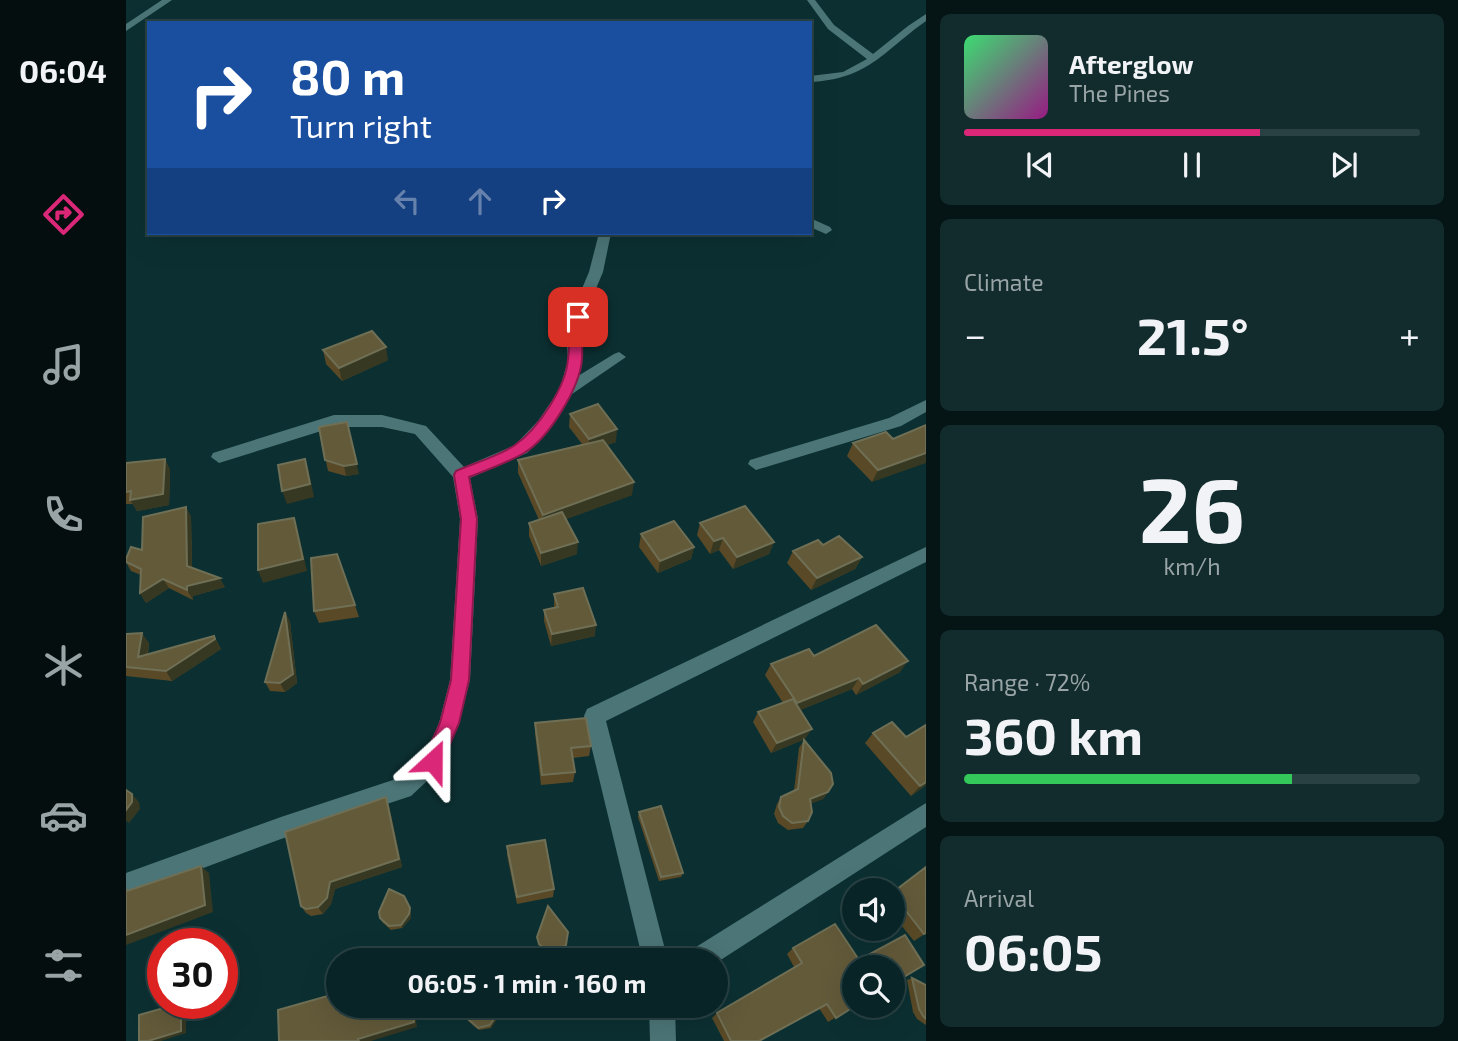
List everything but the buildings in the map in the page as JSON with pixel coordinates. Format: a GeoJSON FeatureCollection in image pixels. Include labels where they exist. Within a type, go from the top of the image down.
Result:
{"type":"FeatureCollection","features":[{"type":"Feature","properties":{"kind":"street"},"geometry":{"type":"LineString","coordinates":[[126,29],[168,0]]}},
{"type":"Feature","properties":{"kind":"street"},"geometry":{"type":"LineString","coordinates":[[811,0],[820,19],[839,36],[873,59]]}},
{"type":"Feature","properties":{"kind":"street"},"geometry":{"type":"LineString","coordinates":[[812,79],[834,79],[862,69],[911,24],[926,17]]}},
{"type":"Feature","properties":{"kind":"street"},"geometry":{"type":"LineString","coordinates":[[812,223],[826,230]]}},
{"type":"Feature","properties":{"kind":"street"},"geometry":{"type":"LineString","coordinates":[[461,475],[520,449],[544,425],[567,390],[575,360],[573,338],[578,317],[596,272],[605,235]]}},
{"type":"Feature","properties":{"kind":"street"},"geometry":{"type":"LineString","coordinates":[[567,390],[619,358]]}},
{"type":"Feature","properties":{"kind":"street"},"geometry":{"type":"LineString","coordinates":[[756,464],[895,422],[926,405]]}},
{"type":"Feature","properties":{"kind":"street"},"geometry":{"type":"LineString","coordinates":[[126,885],[281,828],[403,788],[433,761],[449,723],[460,680],[469,519],[461,475],[420,430],[382,421],[334,421],[219,457]]}},
{"type":"Feature","properties":{"kind":"street"},"geometry":{"type":"LineString","coordinates":[[653,948],[594,716],[926,554]]}},
{"type":"Feature","properties":{"kind":"street"},"geometry":{"type":"LineString","coordinates":[[717,948],[926,814]]}},
{"type":"Feature","properties":{"kind":"street"},"geometry":{"type":"LineString","coordinates":[[662,1018],[663,1041]]}},
{"type":"Feature","properties":{"kind":"route"},"geometry":{"type":"LineString","coordinates":[[433,761],[449,723],[460,680],[469,519],[461,475],[520,449],[544,425],[567,390],[575,360],[573,338],[578,317]]}}]}
